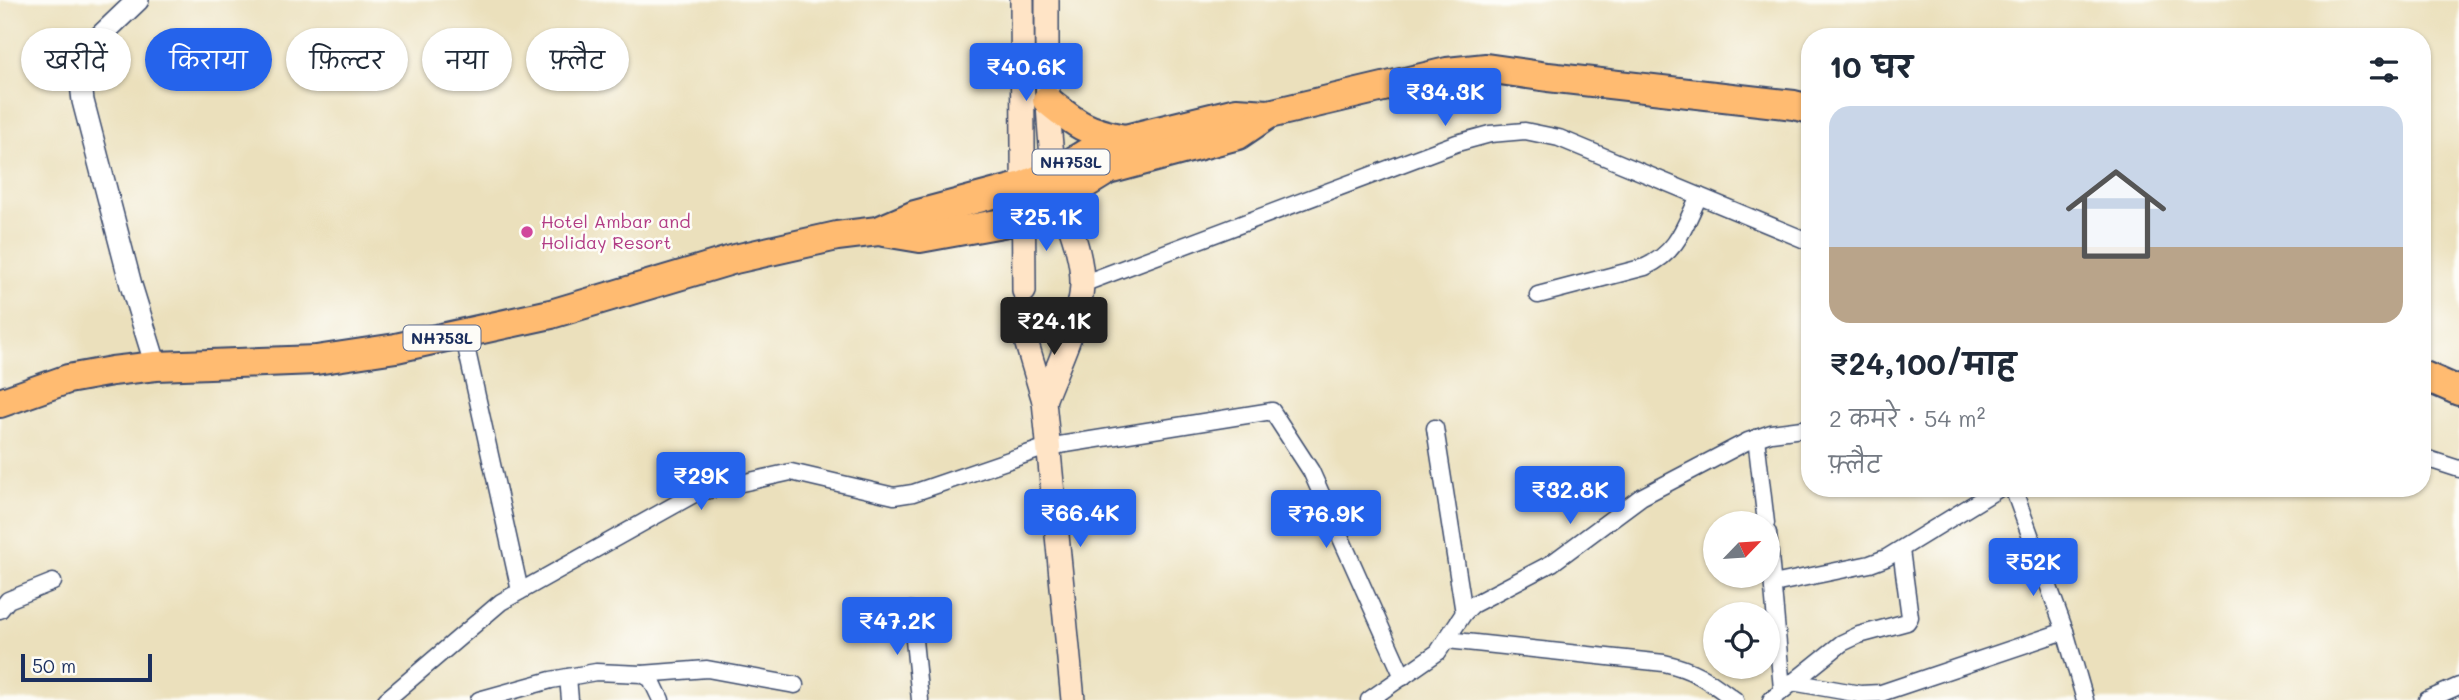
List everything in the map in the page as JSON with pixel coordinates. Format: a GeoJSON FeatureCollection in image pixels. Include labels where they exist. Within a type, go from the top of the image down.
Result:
{"type":"FeatureCollection","features":[{"type":"Feature","properties":{"kind":"highway","name":"NH753L"},"geometry":{"type":"LineString","coordinates":[[878,231],[919,238],[1008,222],[1023,216],[1100,145],[1236,112],[1269,114],[1447,72],[1486,68],[1801,107]]}},
{"type":"Feature","properties":{"kind":"highway"},"geometry":{"type":"LineString","coordinates":[[1047,100],[1072,121],[1092,133],[1125,139]]}},
{"type":"Feature","properties":{"kind":"highway","name":"NH753L"},"geometry":{"type":"LineString","coordinates":[[0,403],[68,379],[156,366],[316,360],[396,348],[551,314],[735,259],[837,236],[878,231],[915,215],[1023,187],[1058,186],[1238,135],[1269,114]]}},
{"type":"Feature","properties":{"kind":"highway"},"geometry":{"type":"LineString","coordinates":[[2431,379],[2459,391]]}},
{"type":"Feature","properties":{"kind":"main road"},"geometry":{"type":"LineString","coordinates":[[1022,0],[1024,291]]}},
{"type":"Feature","properties":{"kind":"main road"},"geometry":{"type":"LineString","coordinates":[[1044,401],[1077,311],[1082,284],[1058,186],[1047,100],[1047,0]]}},
{"type":"Feature","properties":{"kind":"main road"},"geometry":{"type":"LineString","coordinates":[[1024,318],[1024,334],[1044,401],[1073,700]]}},
{"type":"Feature","properties":{"kind":"street"},"geometry":{"type":"LineString","coordinates":[[138,0],[92,44],[79,67],[79,74],[83,100],[128,272],[156,366]]}},
{"type":"Feature","properties":{"kind":"street"},"geometry":{"type":"LineString","coordinates":[[1082,284],[1457,143],[1490,134],[1525,131],[1559,138],[1801,238]]}},
{"type":"Feature","properties":{"kind":"street"},"geometry":{"type":"LineString","coordinates":[[1538,295],[1645,267],[1658,261],[1676,242],[1699,196]]}},
{"type":"Feature","properties":{"kind":"street"},"geometry":{"type":"LineString","coordinates":[[463,334],[520,591]]}},
{"type":"Feature","properties":{"kind":"street"},"geometry":{"type":"LineString","coordinates":[[386,700],[501,602],[696,493],[791,472],[894,496],[913,493],[1047,447],[1272,411],[1311,471],[1403,677]]}},
{"type":"Feature","properties":{"kind":"street"},"geometry":{"type":"LineString","coordinates":[[1435,428],[1464,613]]}},
{"type":"Feature","properties":{"kind":"street"},"geometry":{"type":"LineString","coordinates":[[1368,700],[1438,652],[1472,605],[1552,563],[1640,497],[1756,438],[1801,429]]}},
{"type":"Feature","properties":{"kind":"street"},"geometry":{"type":"LineString","coordinates":[[1756,438],[1765,511]]}},
{"type":"Feature","properties":{"kind":"street"},"geometry":{"type":"LineString","coordinates":[[2431,460],[2459,469]]}},
{"type":"Feature","properties":{"kind":"street"},"geometry":{"type":"LineString","coordinates":[[1780,583],[1870,564],[1901,550],[1986,497]]}},
{"type":"Feature","properties":{"kind":"street"},"geometry":{"type":"LineString","coordinates":[[2016,497],[2065,631],[2085,700]]}},
{"type":"Feature","properties":{"kind":"street"},"geometry":{"type":"LineString","coordinates":[[1782,690],[1850,639],[1907,622],[1910,617],[1901,550]]}},
{"type":"Feature","properties":{"kind":"street"},"geometry":{"type":"LineString","coordinates":[[0,610],[8,600],[53,582]]}},
{"type":"Feature","properties":{"kind":"street"},"geometry":{"type":"LineString","coordinates":[[1773,588],[1782,690]]}},
{"type":"Feature","properties":{"kind":"street"},"geometry":{"type":"LineString","coordinates":[[911,610],[920,700]]}},
{"type":"Feature","properties":{"kind":"street"},"geometry":{"type":"LineString","coordinates":[[1782,690],[1881,693],[2065,631]]}},
{"type":"Feature","properties":{"kind":"street"},"geometry":{"type":"LineString","coordinates":[[1447,640],[1675,665],[1705,678],[1735,700]]}},
{"type":"Feature","properties":{"kind":"street"},"geometry":{"type":"LineString","coordinates":[[478,700],[551,680],[596,673],[642,674],[707,669],[795,685]]}},
{"type":"Feature","properties":{"kind":"street"},"geometry":{"type":"LineString","coordinates":[[642,674],[650,679],[662,700]]}},
{"type":"Feature","properties":{"kind":"street"},"geometry":{"type":"LineString","coordinates":[[568,677],[570,700]]}},
{"type":"Feature","properties":{"kind":"street"},"geometry":{"type":"LineString","coordinates":[[2427,700],[2459,685]]}},
{"type":"Feature","properties":{"kind":"place","name":"Hotel Ambar and Holiday Resort"},"geometry":{"type":"Point","coordinates":[527,232]}}]}
